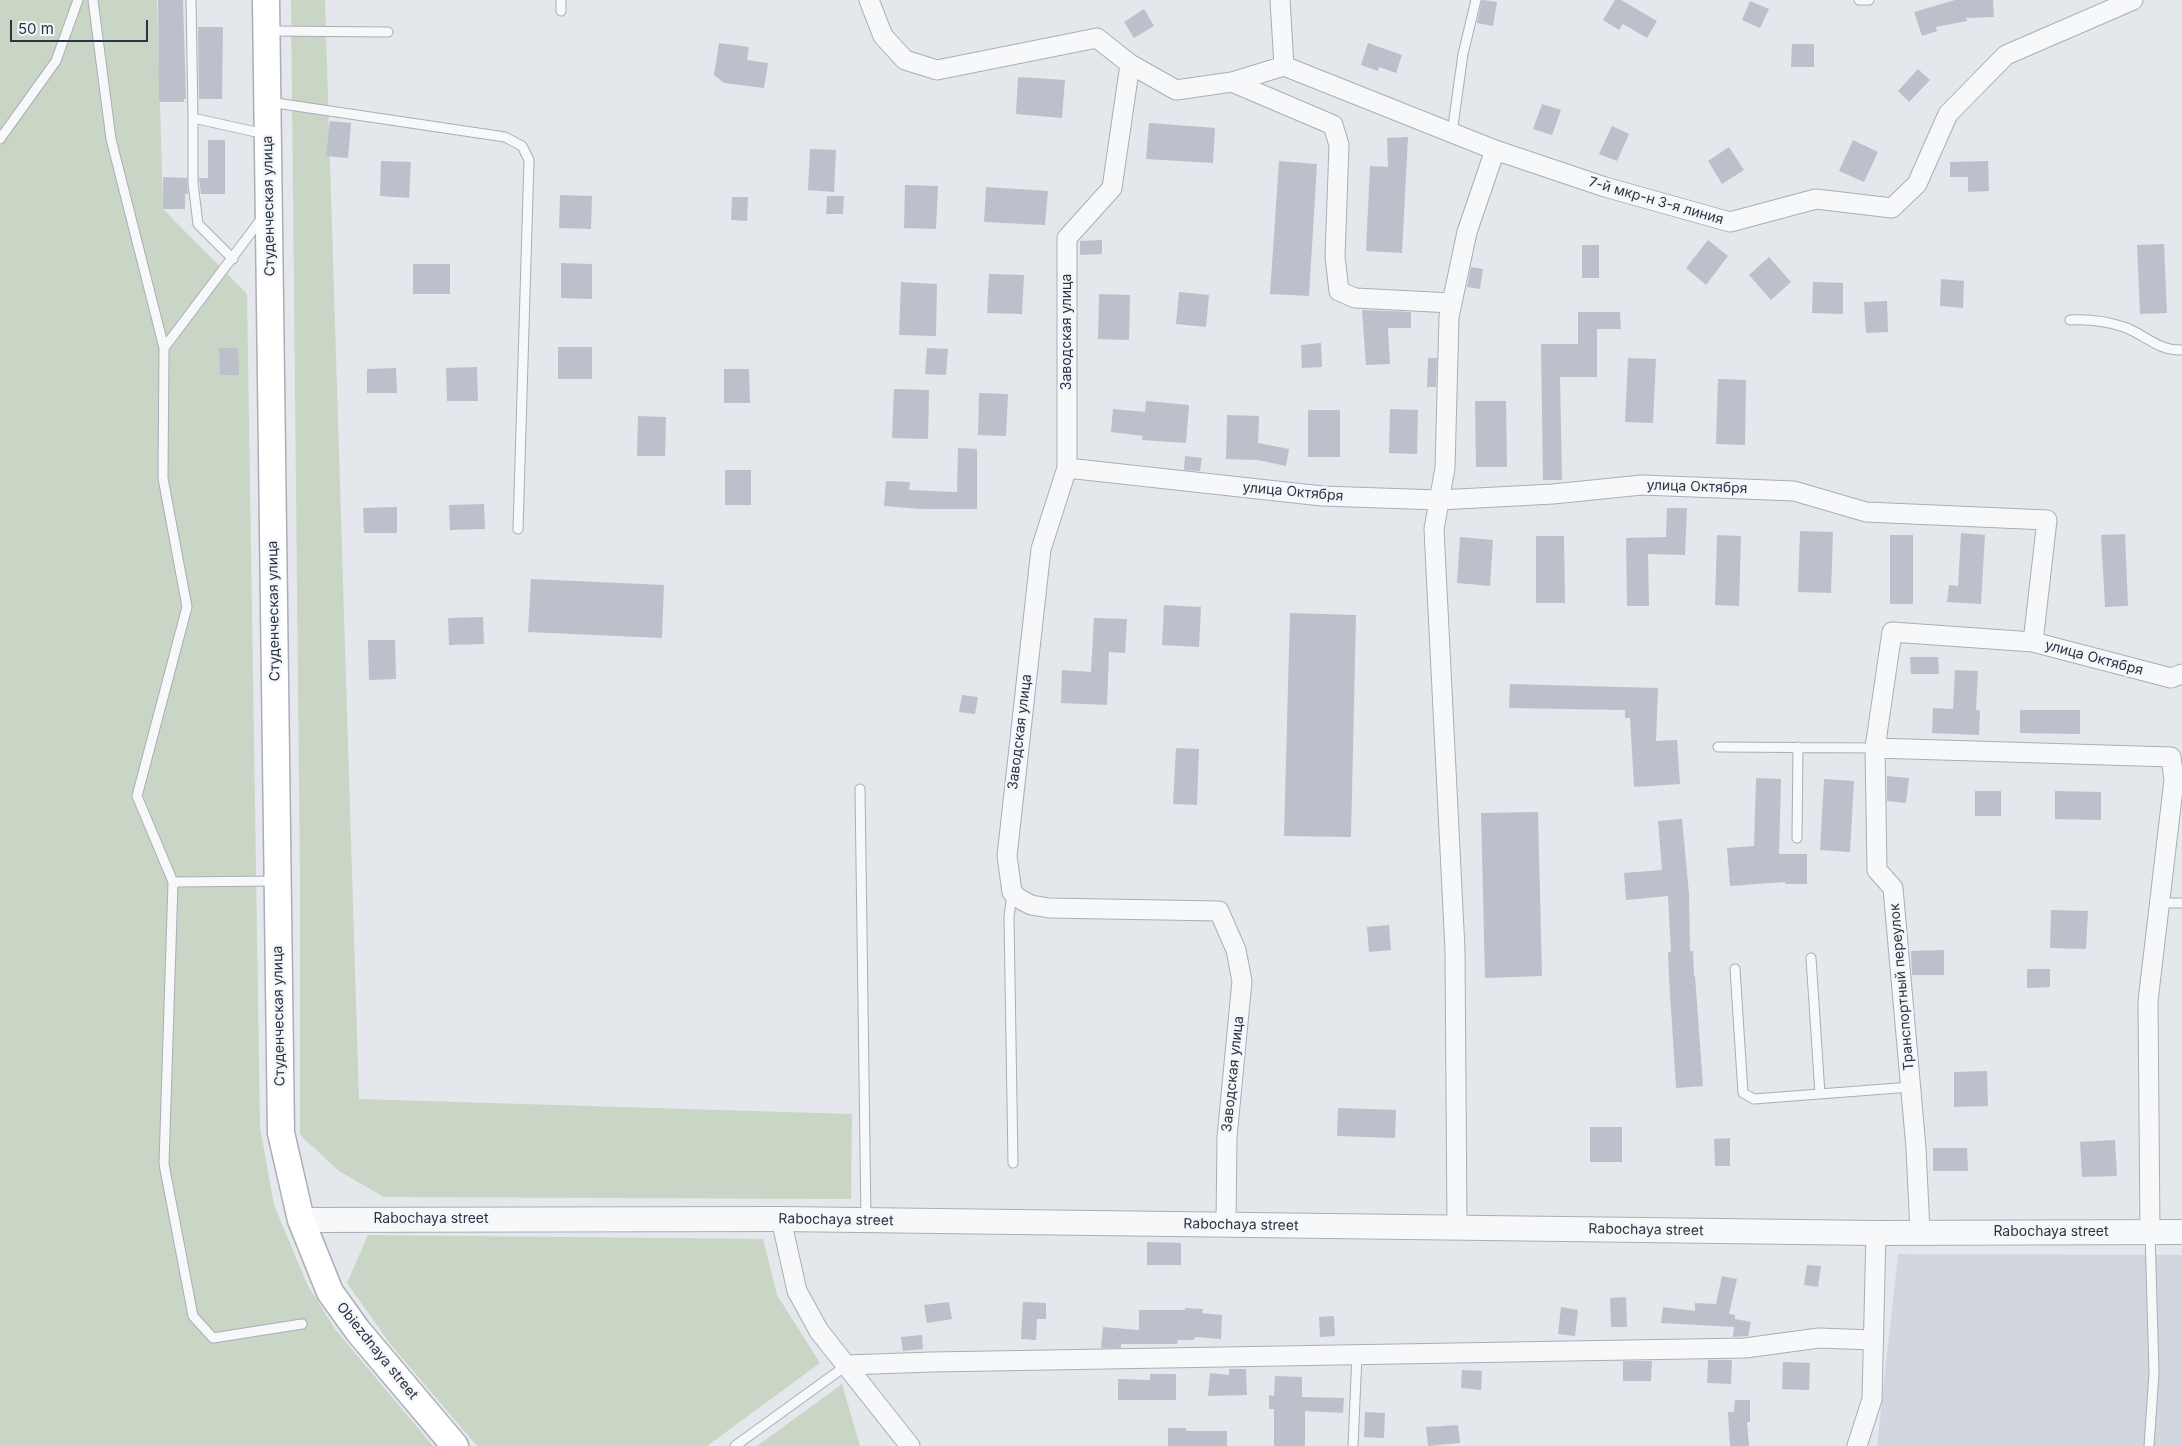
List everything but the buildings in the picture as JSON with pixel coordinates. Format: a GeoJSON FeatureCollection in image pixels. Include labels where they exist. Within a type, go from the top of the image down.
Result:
{"type":"FeatureCollection","features":[{"type":"Feature","properties":{"kind":"main road","name":"Студенческая улица"},"geometry":{"type":"LineString","coordinates":[[266,0],[281,1133],[301,1220]]}},
{"type":"Feature","properties":{"kind":"main road","name":"Obiezdnaya street"},"geometry":{"type":"LineString","coordinates":[[301,1220],[330,1292],[358,1331],[455,1446]]}},
{"type":"Feature","properties":{"kind":"street"},"geometry":{"type":"LineString","coordinates":[[869,0],[883,36],[905,60],[936,70],[1097,38],[1130,64],[1176,90],[1232,82],[1284,66],[1280,0]]}},
{"type":"Feature","properties":{"kind":"street","name":"7-й мкр-н 3-я линия"},"geometry":{"type":"LineString","coordinates":[[1284,66],[1495,150],[1605,187],[1730,222],[1816,199],[1892,208],[1917,184],[1948,114],[2006,55],[2133,0]]}},
{"type":"Feature","properties":{"kind":"street","name":"Заводская улица"},"geometry":{"type":"LineString","coordinates":[[1130,64],[1112,188],[1068,238],[1067,468],[1041,549],[1007,856],[1012,892],[1025,902],[1039,907],[1219,912],[1236,950],[1242,981],[1227,1138],[1226,1225]]}},
{"type":"Feature","properties":{"kind":"street"},"geometry":{"type":"LineString","coordinates":[[1232,82],[1333,124],[1339,145],[1335,257],[1339,291],[1355,298],[1452,304]]}},
{"type":"Feature","properties":{"kind":"street"},"geometry":{"type":"LineString","coordinates":[[1457,1228],[1455,950],[1434,529],[1445,468],[1449,316],[1467,232],[1495,150]]}},
{"type":"Feature","properties":{"kind":"street","name":"улица Октября"},"geometry":{"type":"LineString","coordinates":[[1067,468],[1322,496],[1439,500],[1652,486],[1794,491],[1866,512],[2047,520],[2033,642],[2171,678],[2182,674]]}},
{"type":"Feature","properties":{"kind":"street","name":"Транспортный переулок"},"geometry":{"type":"LineString","coordinates":[[1920,1232],[1893,888],[1877,870],[1875,748],[1892,632],[2033,642]]}},
{"type":"Feature","properties":{"kind":"street"},"geometry":{"type":"LineString","coordinates":[[1875,748],[2171,757],[2174,780],[2148,1002],[2150,1232]]}},
{"type":"Feature","properties":{"kind":"street"},"geometry":{"type":"LineString","coordinates":[[781,1218],[798,1291],[819,1331],[910,1446]]}},
{"type":"Feature","properties":{"kind":"street","name":"Rabochaya street"},"geometry":{"type":"LineString","coordinates":[[301,1220],[781,1218],[1876,1233],[2182,1232]]}},
{"type":"Feature","properties":{"kind":"street"},"geometry":{"type":"LineString","coordinates":[[1857,1446],[1872,1399],[1876,1233]]}},
{"type":"Feature","properties":{"kind":"street"},"geometry":{"type":"LineString","coordinates":[[847,1365],[1745,1348],[1819,1338],[1873,1340]]}},
{"type":"Feature","properties":{"kind":"lane"},"geometry":{"type":"LineString","coordinates":[[0,139],[56,61],[78,0]]}},
{"type":"Feature","properties":{"kind":"lane"},"geometry":{"type":"LineString","coordinates":[[93,0],[111,139],[164,348],[163,478],[187,607],[137,796],[173,882],[164,1164],[193,1316],[213,1338],[302,1324]]}},
{"type":"Feature","properties":{"kind":"lane"},"geometry":{"type":"LineString","coordinates":[[191,0],[193,183],[198,224],[233,259]]}},
{"type":"Feature","properties":{"kind":"lane"},"geometry":{"type":"LineString","coordinates":[[561,0],[561,11]]}},
{"type":"Feature","properties":{"kind":"lane"},"geometry":{"type":"LineString","coordinates":[[1452,133],[1463,54],[1476,0]]}},
{"type":"Feature","properties":{"kind":"lane"},"geometry":{"type":"LineString","coordinates":[[1858,0],[1868,0]]}},
{"type":"Feature","properties":{"kind":"lane"},"geometry":{"type":"LineString","coordinates":[[267,31],[388,32]]}},
{"type":"Feature","properties":{"kind":"lane"},"geometry":{"type":"LineString","coordinates":[[268,102],[505,137],[522,146],[529,160],[518,529]]}},
{"type":"Feature","properties":{"kind":"lane"},"geometry":{"type":"LineString","coordinates":[[193,118],[268,134]]}},
{"type":"Feature","properties":{"kind":"lane"},"geometry":{"type":"LineString","coordinates":[[164,348],[233,259],[269,208]]}},
{"type":"Feature","properties":{"kind":"lane"},"geometry":{"type":"LineString","coordinates":[[2070,320],[2091,319],[2125,327],[2168,351],[2182,350]]}},
{"type":"Feature","properties":{"kind":"lane"},"geometry":{"type":"LineString","coordinates":[[1718,747],[1875,748]]}},
{"type":"Feature","properties":{"kind":"lane"},"geometry":{"type":"LineString","coordinates":[[1797,838],[1798,747]]}},
{"type":"Feature","properties":{"kind":"lane"},"geometry":{"type":"LineString","coordinates":[[860,789],[866,1220]]}},
{"type":"Feature","properties":{"kind":"lane"},"geometry":{"type":"LineString","coordinates":[[173,882],[277,880]]}},
{"type":"Feature","properties":{"kind":"lane"},"geometry":{"type":"LineString","coordinates":[[1012,892],[1010,917],[1013,1163]]}},
{"type":"Feature","properties":{"kind":"lane"},"geometry":{"type":"LineString","coordinates":[[2160,903],[2182,904]]}},
{"type":"Feature","properties":{"kind":"lane"},"geometry":{"type":"LineString","coordinates":[[1811,958],[1820,1094]]}},
{"type":"Feature","properties":{"kind":"lane"},"geometry":{"type":"LineString","coordinates":[[1735,969],[1743,1093],[1754,1099],[1910,1087]]}},
{"type":"Feature","properties":{"kind":"lane"},"geometry":{"type":"LineString","coordinates":[[2149,1446],[2154,1373],[2150,1232]]}},
{"type":"Feature","properties":{"kind":"lane"},"geometry":{"type":"LineString","coordinates":[[1353,1446],[1357,1355]]}},
{"type":"Feature","properties":{"kind":"lane"},"geometry":{"type":"LineString","coordinates":[[735,1446],[847,1365]]}},
{"type":"Feature","properties":{"kind":"shaded area"},"geometry":{"type":"Polygon","coordinates":[[[1898,1254],[2182,1255],[2182,1446],[1877,1446],[1898,1254]]]}},
{"type":"Feature","properties":{"kind":"green space"},"geometry":{"type":"Polygon","coordinates":[[[0,0],[157,0],[163,209],[247,294],[260,1127],[274,1205],[307,1284],[335,1329],[433,1446],[0,1446],[0,0]]]}},
{"type":"Feature","properties":{"kind":"green space"},"geometry":{"type":"Polygon","coordinates":[[[291,0],[325,0],[359,1099],[852,1114],[851,1199],[384,1197],[339,1171],[300,1135],[300,880],[291,0]]]}},
{"type":"Feature","properties":{"kind":"green space"},"geometry":{"type":"Polygon","coordinates":[[[368,1235],[763,1239],[777,1295],[820,1363],[707,1446],[477,1446],[391,1345],[347,1283],[368,1235]]]}},
{"type":"Feature","properties":{"kind":"green space"},"geometry":{"type":"Polygon","coordinates":[[[842,1384],[860,1446],[757,1446],[842,1384]]]}}]}
